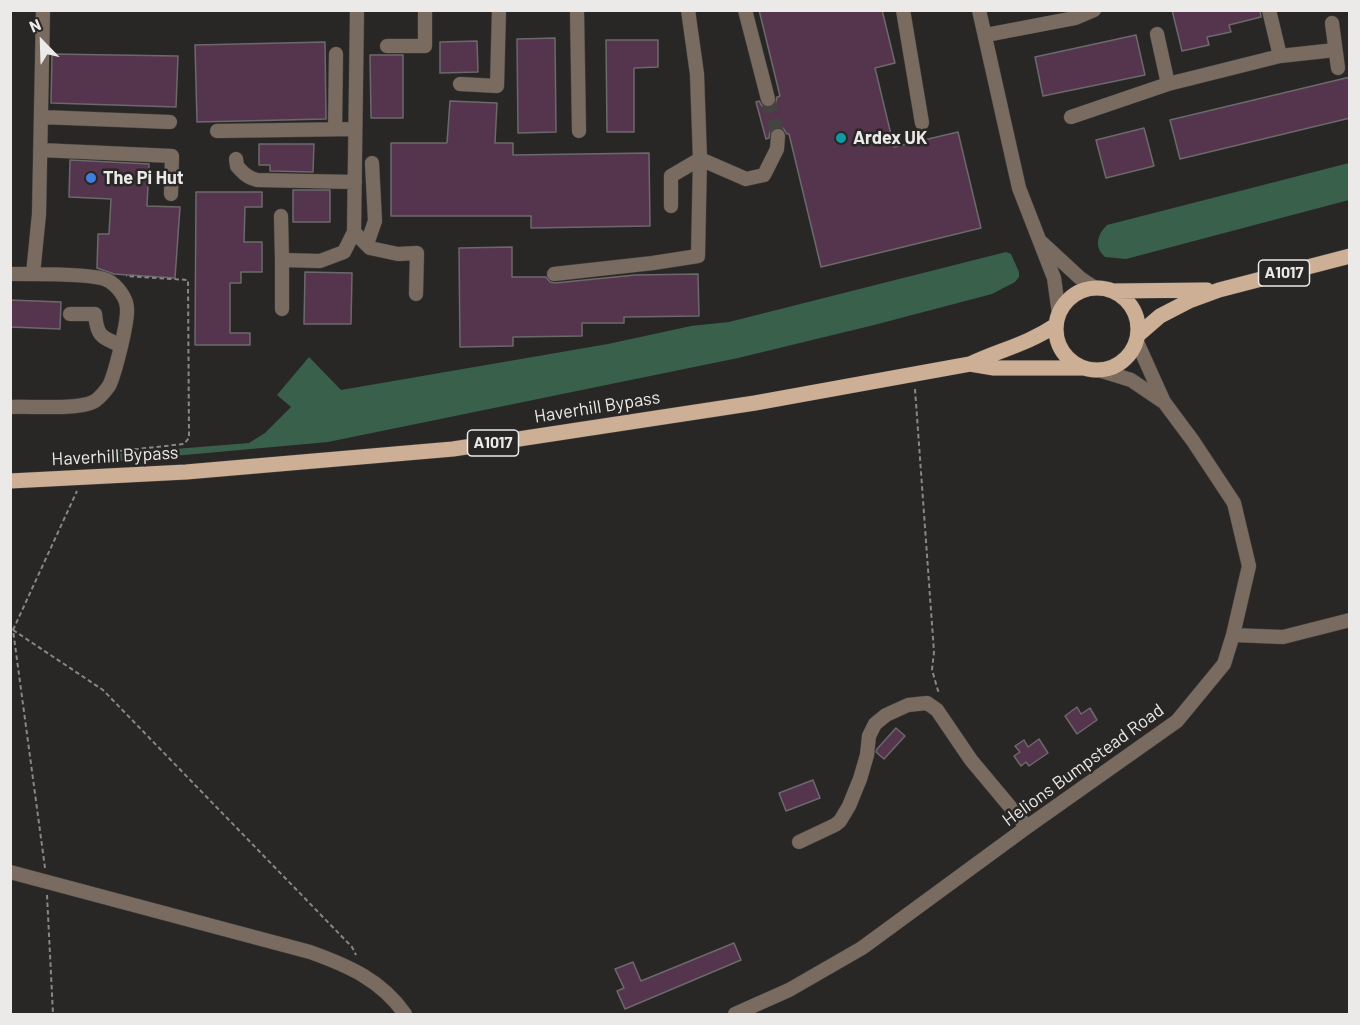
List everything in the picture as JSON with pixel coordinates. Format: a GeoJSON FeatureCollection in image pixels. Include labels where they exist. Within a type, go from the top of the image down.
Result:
{"type":"FeatureCollection","features":[{"type":"Feature","properties":{"kind":"main road","name":"A1017"},"geometry":{"type":"LineString","coordinates":[[1138,339],[1160,316],[1189,301],[1219,290],[1350,256]]}},
{"type":"Feature","properties":{"kind":"main road"},"geometry":{"type":"LineString","coordinates":[[1095,288],[1114,291],[1123,296],[1136,314],[1138,339],[1129,356],[1117,366],[1102,371],[1083,368],[1071,362],[1062,351],[1057,339],[1057,320],[1065,303],[1073,295],[1095,288]]}},
{"type":"Feature","properties":{"kind":"main road","name":"A1017"},"geometry":{"type":"LineString","coordinates":[[1114,291],[1219,290]]}},
{"type":"Feature","properties":{"kind":"main road","name":"Haverhill Bypass"},"geometry":{"type":"LineString","coordinates":[[10,482],[198,471],[453,449],[755,403],[970,364],[996,352],[1027,343],[1057,320]]}},
{"type":"Feature","properties":{"kind":"main road","name":"Haverhill Bypass"},"geometry":{"type":"LineString","coordinates":[[970,364],[994,368],[1083,368]]}},
{"type":"Feature","properties":{"kind":"street"},"geometry":{"type":"LineString","coordinates":[[33,274],[39,214],[43,10]]}},
{"type":"Feature","properties":{"kind":"street"},"geometry":{"type":"LineString","coordinates":[[282,260],[320,261],[344,252],[354,232],[357,10]]}},
{"type":"Feature","properties":{"kind":"street"},"geometry":{"type":"LineString","coordinates":[[387,46],[425,46],[425,10]]}},
{"type":"Feature","properties":{"kind":"street"},"geometry":{"type":"LineString","coordinates":[[460,84],[497,86],[499,10]]}},
{"type":"Feature","properties":{"kind":"street"},"geometry":{"type":"LineString","coordinates":[[578,10],[579,131]]}},
{"type":"Feature","properties":{"kind":"street"},"geometry":{"type":"LineString","coordinates":[[554,274],[698,256],[700,159],[697,74],[688,10]]}},
{"type":"Feature","properties":{"kind":"street"},"geometry":{"type":"LineString","coordinates":[[745,10],[768,99]]}},
{"type":"Feature","properties":{"kind":"street"},"geometry":{"type":"LineString","coordinates":[[903,10],[922,123]]}},
{"type":"Feature","properties":{"kind":"street"},"geometry":{"type":"LineString","coordinates":[[979,10],[1019,189],[1054,278],[1057,320]]}},
{"type":"Feature","properties":{"kind":"street"},"geometry":{"type":"LineString","coordinates":[[986,36],[1075,18],[1094,10]]}},
{"type":"Feature","properties":{"kind":"street"},"geometry":{"type":"LineString","coordinates":[[1269,10],[1280,56]]}},
{"type":"Feature","properties":{"kind":"street"},"geometry":{"type":"LineString","coordinates":[[1332,23],[1338,68]]}},
{"type":"Feature","properties":{"kind":"street"},"geometry":{"type":"LineString","coordinates":[[1157,34],[1168,84]]}},
{"type":"Feature","properties":{"kind":"street"},"geometry":{"type":"LineString","coordinates":[[1071,117],[1168,84],[1280,56],[1335,50]]}},
{"type":"Feature","properties":{"kind":"street"},"geometry":{"type":"LineString","coordinates":[[336,54],[336,129]]}},
{"type":"Feature","properties":{"kind":"street"},"geometry":{"type":"LineString","coordinates":[[40,117],[170,122]]}},
{"type":"Feature","properties":{"kind":"street"},"geometry":{"type":"LineString","coordinates":[[217,131],[355,129]]}},
{"type":"Feature","properties":{"kind":"street"},"geometry":{"type":"LineString","coordinates":[[700,159],[746,179],[764,175],[777,149],[778,136]]}},
{"type":"Feature","properties":{"kind":"street"},"geometry":{"type":"LineString","coordinates":[[40,150],[172,156],[171,194]]}},
{"type":"Feature","properties":{"kind":"street"},"geometry":{"type":"LineString","coordinates":[[236,159],[237,166],[248,178],[257,180],[355,182]]}},
{"type":"Feature","properties":{"kind":"street"},"geometry":{"type":"LineString","coordinates":[[671,206],[671,176],[700,159]]}},
{"type":"Feature","properties":{"kind":"street"},"geometry":{"type":"LineString","coordinates":[[367,244],[375,221],[372,163]]}},
{"type":"Feature","properties":{"kind":"street"},"geometry":{"type":"LineString","coordinates":[[281,216],[282,309]]}},
{"type":"Feature","properties":{"kind":"street"},"geometry":{"type":"LineString","coordinates":[[354,232],[370,248],[398,254],[417,253],[416,294]]}},
{"type":"Feature","properties":{"kind":"street"},"geometry":{"type":"LineString","coordinates":[[1040,240],[1080,278],[1095,288]]}},
{"type":"Feature","properties":{"kind":"street"},"geometry":{"type":"LineString","coordinates":[[10,274],[84,276],[106,279],[117,287],[124,297],[127,309],[109,386],[95,402],[78,406],[10,407]]}},
{"type":"Feature","properties":{"kind":"street"},"geometry":{"type":"LineString","coordinates":[[70,314],[95,314],[97,329],[104,338],[120,345]]}},
{"type":"Feature","properties":{"kind":"street","name":"Helions Bumpstead Road"},"geometry":{"type":"LineString","coordinates":[[735,1014],[789,990],[862,948],[1177,721],[1224,664],[1249,566],[1234,503],[1164,402],[1138,339]]}},
{"type":"Feature","properties":{"kind":"street","name":"Helions Bumpstead Road"},"geometry":{"type":"LineString","coordinates":[[1102,371],[1131,380],[1164,402]]}},
{"type":"Feature","properties":{"kind":"street"},"geometry":{"type":"LineString","coordinates":[[1233,635],[1283,637],[1350,620]]}},
{"type":"Feature","properties":{"kind":"street"},"geometry":{"type":"LineString","coordinates":[[799,842],[835,825],[840,820],[849,806],[860,779],[867,755],[869,736],[875,724],[886,715],[908,705],[927,703],[937,710],[971,760],[1027,827]]}},
{"type":"Feature","properties":{"kind":"street"},"geometry":{"type":"LineString","coordinates":[[10,872],[310,952],[345,964],[382,988],[405,1014]]}},
{"type":"Feature","properties":{"kind":"path"},"geometry":{"type":"LineString","coordinates":[[53,1014],[47,881],[13,630],[87,478],[91,454],[184,444],[189,438],[188,280],[126,276]]}},
{"type":"Feature","properties":{"kind":"path"},"geometry":{"type":"LineString","coordinates":[[914,375],[934,652],[932,670],[947,723]]}},
{"type":"Feature","properties":{"kind":"path"},"geometry":{"type":"LineString","coordinates":[[13,630],[103,690],[352,947],[365,976]]}},
{"type":"Feature","properties":{"kind":"green space"},"geometry":{"type":"Polygon","coordinates":[[[1349,163],[1349,200],[1126,259],[1105,257],[1099,249],[1099,237],[1107,225],[1349,163]]]}},
{"type":"Feature","properties":{"kind":"green space"},"geometry":{"type":"Polygon","coordinates":[[[1006,252],[1011,254],[1019,277],[1015,282],[992,294],[738,358],[328,442],[96,463],[101,455],[249,443],[265,433],[291,407],[277,395],[309,357],[341,390],[608,344],[691,326],[729,322],[1006,252]]]}},
{"type":"Feature","properties":{"kind":"building","name":"Ardex UK"},"geometry":{"type":"Polygon","coordinates":[[[759,10],[882,10],[895,63],[875,68],[894,147],[958,132],[981,228],[821,267],[789,134],[783,128],[775,128],[770,131],[769,138],[766,139],[756,102],[759,101],[762,106],[770,108],[775,105],[777,97],[780,96],[759,10]]]}},
{"type":"Feature","properties":{"kind":"building"},"geometry":{"type":"Polygon","coordinates":[[[1172,10],[1260,10],[1261,17],[1229,25],[1231,32],[1207,37],[1209,45],[1182,51],[1172,10]]]}},
{"type":"Feature","properties":{"kind":"building"},"geometry":{"type":"Polygon","coordinates":[[[1136,35],[1145,75],[1043,96],[1035,57],[1136,35]]]}},
{"type":"Feature","properties":{"kind":"building"},"geometry":{"type":"Polygon","coordinates":[[[555,38],[556,132],[518,133],[517,39],[555,38]]]}},
{"type":"Feature","properties":{"kind":"building"},"geometry":{"type":"Polygon","coordinates":[[[606,40],[658,40],[658,67],[634,68],[634,132],[607,132],[606,40]]]}},
{"type":"Feature","properties":{"kind":"building"},"geometry":{"type":"Polygon","coordinates":[[[477,41],[478,72],[440,73],[440,42],[477,41]]]}},
{"type":"Feature","properties":{"kind":"building"},"geometry":{"type":"Polygon","coordinates":[[[325,42],[326,119],[197,122],[195,45],[325,42]]]}},
{"type":"Feature","properties":{"kind":"building"},"geometry":{"type":"Polygon","coordinates":[[[52,54],[178,56],[176,107],[51,103],[52,54]]]}},
{"type":"Feature","properties":{"kind":"building"},"geometry":{"type":"Polygon","coordinates":[[[370,55],[403,55],[403,118],[371,118],[370,55]]]}},
{"type":"Feature","properties":{"kind":"building"},"geometry":{"type":"Polygon","coordinates":[[[1350,77],[1350,118],[1180,159],[1170,120],[1350,77]]]}},
{"type":"Feature","properties":{"kind":"building"},"geometry":{"type":"Polygon","coordinates":[[[450,101],[497,103],[495,143],[513,143],[513,155],[649,153],[650,226],[531,228],[531,216],[391,216],[391,143],[447,143],[450,101]]]}},
{"type":"Feature","properties":{"kind":"building"},"geometry":{"type":"Polygon","coordinates":[[[1144,128],[1154,166],[1106,178],[1096,140],[1144,128]]]}},
{"type":"Feature","properties":{"kind":"building"},"geometry":{"type":"Polygon","coordinates":[[[259,144],[314,144],[313,172],[270,171],[270,165],[259,165],[259,144]]]}},
{"type":"Feature","properties":{"kind":"building"},"geometry":{"type":"Polygon","coordinates":[[[70,160],[149,164],[147,206],[180,207],[175,278],[114,274],[97,268],[98,234],[109,234],[111,199],[69,197],[70,160]]]}},
{"type":"Feature","properties":{"kind":"building"},"geometry":{"type":"Polygon","coordinates":[[[293,190],[330,190],[330,222],[293,222],[293,190]]]}},
{"type":"Feature","properties":{"kind":"building"},"geometry":{"type":"Polygon","coordinates":[[[196,192],[262,192],[262,207],[245,207],[244,242],[262,242],[262,272],[241,272],[241,283],[230,283],[230,333],[250,333],[250,345],[195,345],[196,192]]]}},
{"type":"Feature","properties":{"kind":"building"},"geometry":{"type":"Polygon","coordinates":[[[512,247],[512,277],[546,277],[550,282],[555,283],[635,275],[698,274],[699,316],[624,317],[624,323],[582,323],[582,336],[513,337],[513,346],[460,347],[459,248],[512,247]]]}},
{"type":"Feature","properties":{"kind":"building"},"geometry":{"type":"Polygon","coordinates":[[[305,272],[352,273],[351,324],[304,324],[305,272]]]}},
{"type":"Feature","properties":{"kind":"building"},"geometry":{"type":"Polygon","coordinates":[[[10,300],[61,302],[60,329],[10,327],[10,300]]]}},
{"type":"Feature","properties":{"kind":"building"},"geometry":{"type":"Polygon","coordinates":[[[1077,707],[1081,714],[1090,708],[1097,720],[1077,734],[1065,716],[1077,707]]]}},
{"type":"Feature","properties":{"kind":"building"},"geometry":{"type":"Polygon","coordinates":[[[896,728],[905,736],[884,759],[876,752],[877,749],[896,728]]]}},
{"type":"Feature","properties":{"kind":"building"},"geometry":{"type":"Polygon","coordinates":[[[1039,739],[1048,753],[1029,766],[1026,762],[1021,766],[1014,756],[1020,752],[1015,746],[1024,740],[1028,747],[1039,739]]]}},
{"type":"Feature","properties":{"kind":"building"},"geometry":{"type":"Polygon","coordinates":[[[813,780],[820,798],[786,811],[779,793],[813,780]]]}},
{"type":"Feature","properties":{"kind":"building"},"geometry":{"type":"Polygon","coordinates":[[[734,943],[741,960],[625,1009],[617,991],[624,988],[615,969],[633,962],[641,981],[734,943]]]}},
{"type":"Feature","properties":{"kind":"tunnel"},"geometry":{"type":"LineString","coordinates":[[768,99],[778,136]]}},
{"type":"Feature","properties":{"kind":"place","name":"Ardex UK"},"geometry":{"type":"Point","coordinates":[841,138]}},
{"type":"Feature","properties":{"kind":"place","name":"The Pi Hut"},"geometry":{"type":"Point","coordinates":[91,178]}}]}
